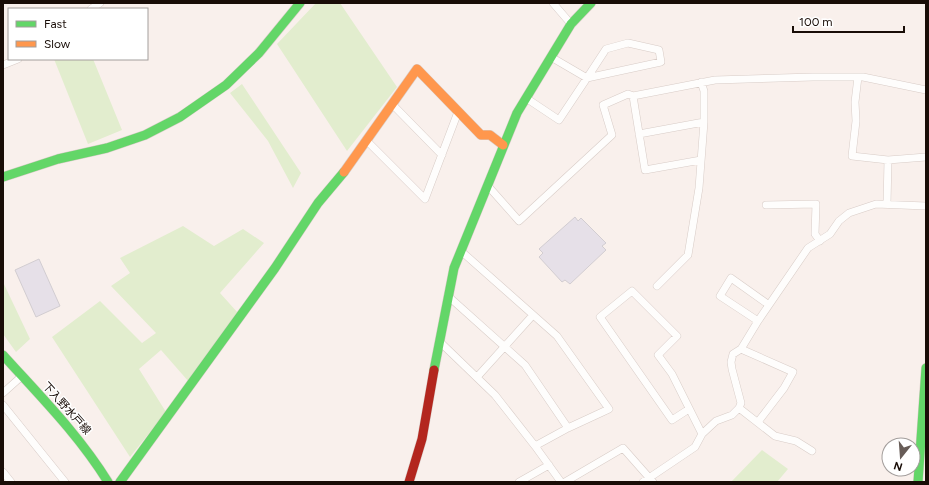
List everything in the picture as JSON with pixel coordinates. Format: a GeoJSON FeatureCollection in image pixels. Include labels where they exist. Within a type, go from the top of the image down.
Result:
{"type":"FeatureCollection","features":[{"type":"Feature","properties":{"kind":"street"},"geometry":{"type":"LineString","coordinates":[[3,177],[58,159],[107,148],[145,135],[180,117],[226,85],[259,53],[300,3]]}},
{"type":"Feature","properties":{"kind":"street"},"geometry":{"type":"LineString","coordinates":[[553,3],[571,24]]}},
{"type":"Feature","properties":{"kind":"street"},"geometry":{"type":"LineString","coordinates":[[409,482],[422,439],[451,278],[517,113],[571,24],[590,3]]}},
{"type":"Feature","properties":{"kind":"street"},"geometry":{"type":"LineString","coordinates":[[526,98],[559,120],[587,78],[606,49],[628,43],[659,50],[661,62],[587,78],[552,56]]}},
{"type":"Feature","properties":{"kind":"street"},"geometry":{"type":"LineString","coordinates":[[3,65],[16,60]]}},
{"type":"Feature","properties":{"kind":"street"},"geometry":{"type":"LineString","coordinates":[[120,482],[275,268],[318,203],[344,172],[417,69],[481,135],[490,135],[503,145]]}},
{"type":"Feature","properties":{"kind":"street"},"geometry":{"type":"LineString","coordinates":[[858,77],[855,102],[856,121],[852,156],[888,160],[926,157]]}},
{"type":"Feature","properties":{"kind":"street"},"geometry":{"type":"LineString","coordinates":[[488,186],[519,221],[612,135],[603,105],[628,94],[633,96],[715,80],[858,77],[926,90]]}},
{"type":"Feature","properties":{"kind":"street"},"geometry":{"type":"LineString","coordinates":[[657,286],[688,255],[701,160],[704,122],[704,91],[701,82]]}},
{"type":"Feature","properties":{"kind":"street"},"geometry":{"type":"LineString","coordinates":[[633,96],[645,170],[701,160]]}},
{"type":"Feature","properties":{"kind":"street"},"geometry":{"type":"LineString","coordinates":[[392,104],[442,155]]}},
{"type":"Feature","properties":{"kind":"street"},"geometry":{"type":"LineString","coordinates":[[366,140],[425,199],[458,112]]}},
{"type":"Feature","properties":{"kind":"street"},"geometry":{"type":"LineString","coordinates":[[639,134],[704,122]]}},
{"type":"Feature","properties":{"kind":"street"},"geometry":{"type":"LineString","coordinates":[[887,204],[888,160]]}},
{"type":"Feature","properties":{"kind":"street"},"geometry":{"type":"LineString","coordinates":[[766,205],[816,204],[815,234],[820,241]]}},
{"type":"Feature","properties":{"kind":"street"},"geometry":{"type":"LineString","coordinates":[[643,482],[651,480],[695,447],[702,434],[716,422],[732,414],[739,408],[741,403],[731,362],[733,354],[741,349],[758,321],[808,248],[830,234],[839,221],[849,213],[876,204],[926,206]]}},
{"type":"Feature","properties":{"kind":"street"},"geometry":{"type":"LineString","coordinates":[[461,252],[557,336],[609,409],[568,428],[535,446]]}},
{"type":"Feature","properties":{"kind":"street"},"geometry":{"type":"LineString","coordinates":[[758,321],[720,296],[731,278],[769,305]]}},
{"type":"Feature","properties":{"kind":"street"},"geometry":{"type":"LineString","coordinates":[[689,409],[672,420],[600,317],[632,291],[677,336],[658,355],[672,374],[702,434]]}},
{"type":"Feature","properties":{"kind":"street"},"geometry":{"type":"LineString","coordinates":[[448,296],[525,365],[568,428]]}},
{"type":"Feature","properties":{"kind":"street"},"geometry":{"type":"LineString","coordinates":[[478,376],[533,315]]}},
{"type":"Feature","properties":{"kind":"street"},"geometry":{"type":"LineString","coordinates":[[440,342],[478,376],[495,395],[561,482]]}},
{"type":"Feature","properties":{"kind":"street"},"geometry":{"type":"LineString","coordinates":[[741,349],[793,372],[784,388],[758,422]]}},
{"type":"Feature","properties":{"kind":"street","name":"下入野水戸線"},"geometry":{"type":"LineString","coordinates":[[3,354],[72,430],[108,482]]}},
{"type":"Feature","properties":{"kind":"street"},"geometry":{"type":"LineString","coordinates":[[918,482],[926,368]]}},
{"type":"Feature","properties":{"kind":"street"},"geometry":{"type":"LineString","coordinates":[[3,393],[22,376]]}},
{"type":"Feature","properties":{"kind":"street"},"geometry":{"type":"LineString","coordinates":[[3,405],[64,482]]}},
{"type":"Feature","properties":{"kind":"street"},"geometry":{"type":"LineString","coordinates":[[739,408],[775,436],[796,441],[812,452]]}},
{"type":"Feature","properties":{"kind":"street"},"geometry":{"type":"LineString","coordinates":[[565,482],[623,448],[651,480]]}},
{"type":"Feature","properties":{"kind":"street"},"geometry":{"type":"LineString","coordinates":[[519,482],[549,465]]}},
{"type":"Feature","properties":{"kind":"street"},"geometry":{"type":"LineString","coordinates":[[3,472],[11,482]]}},
{"type":"Feature","properties":{"kind":"green space"},"geometry":{"type":"Polygon","coordinates":[[[316,3],[340,3],[397,87],[347,151],[277,44],[316,3]]]}},
{"type":"Feature","properties":{"kind":"green space"},"geometry":{"type":"Polygon","coordinates":[[[54,60],[93,60],[122,130],[88,144],[54,60]]]}},
{"type":"Feature","properties":{"kind":"green space"},"geometry":{"type":"Polygon","coordinates":[[[242,84],[301,173],[293,188],[268,141],[230,93],[242,84]]]}},
{"type":"Feature","properties":{"kind":"green space"},"geometry":{"type":"Polygon","coordinates":[[[183,226],[214,246],[243,229],[264,243],[220,293],[238,313],[189,382],[161,350],[139,369],[166,412],[130,457],[52,337],[100,301],[142,343],[156,333],[111,286],[130,273],[120,258],[183,226]]]}},
{"type":"Feature","properties":{"kind":"green space"},"geometry":{"type":"Polygon","coordinates":[[[3,282],[30,339],[16,352],[3,334],[3,282]]]}},
{"type":"Feature","properties":{"kind":"green space"},"geometry":{"type":"Polygon","coordinates":[[[762,450],[788,469],[777,482],[731,482],[762,450]]]}},
{"type":"Feature","properties":{"kind":"building"},"geometry":{"type":"Polygon","coordinates":[[[575,217],[578,221],[581,218],[606,243],[602,246],[606,250],[570,284],[565,280],[562,282],[539,257],[543,253],[539,249],[575,217]]]}},
{"type":"Feature","properties":{"kind":"building"},"geometry":{"type":"Polygon","coordinates":[[[39,259],[60,306],[36,317],[15,270],[39,259]]]}},
{"type":"Feature","properties":{"kind":"traffic: fast"},"geometry":{"type":"LineString","coordinates":[[3,177],[58,159],[107,148],[145,135],[180,117],[226,85],[259,53],[300,3]]}},
{"type":"Feature","properties":{"kind":"traffic: fast"},"geometry":{"type":"LineString","coordinates":[[434,370],[454,268],[517,113],[571,24],[591,3]]}},
{"type":"Feature","properties":{"kind":"traffic: fast"},"geometry":{"type":"LineString","coordinates":[[120,482],[275,268],[318,203],[344,172]]}},
{"type":"Feature","properties":{"kind":"traffic: fast"},"geometry":{"type":"LineString","coordinates":[[3,355],[72,432],[85,448],[108,482]]}},
{"type":"Feature","properties":{"kind":"traffic: fast"},"geometry":{"type":"LineString","coordinates":[[918,482],[926,368]]}},
{"type":"Feature","properties":{"kind":"traffic: slow"},"geometry":{"type":"LineString","coordinates":[[344,172],[417,69],[481,135],[490,135],[503,145]]}},
{"type":"Feature","properties":{"kind":"traffic: jam"},"geometry":{"type":"LineString","coordinates":[[409,482],[422,439],[434,370]]}}]}
